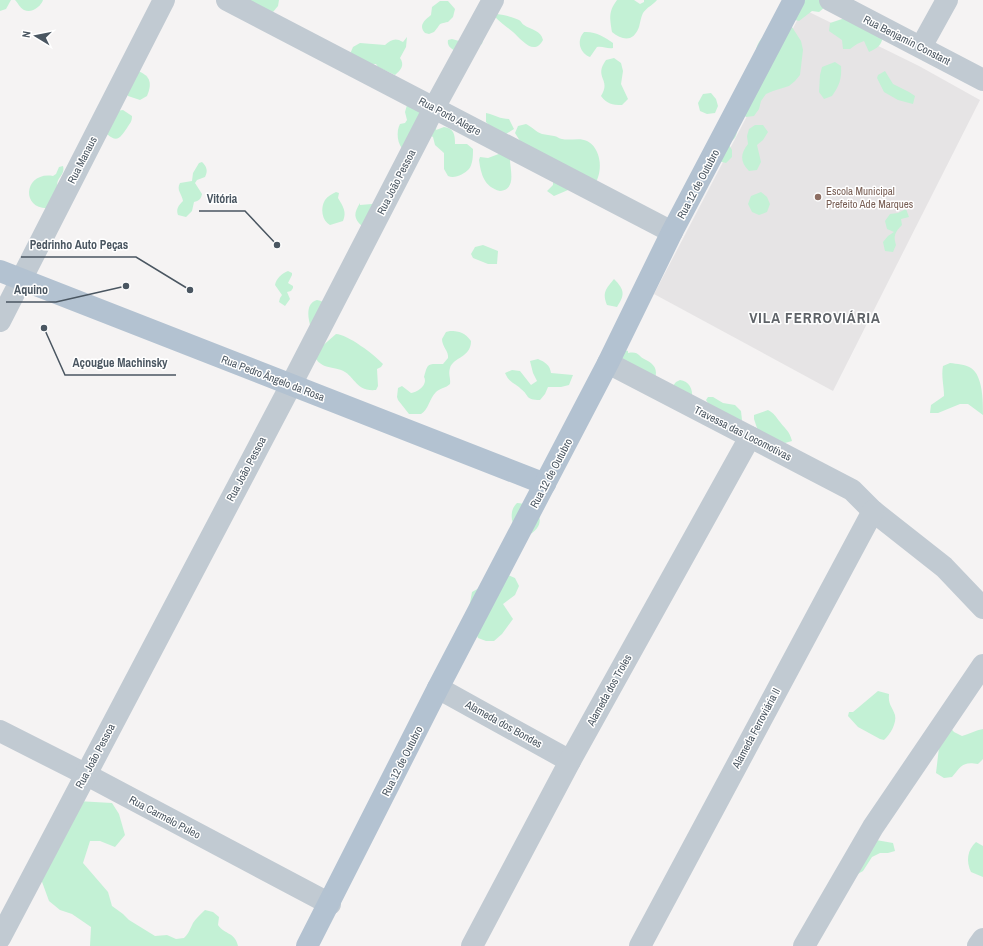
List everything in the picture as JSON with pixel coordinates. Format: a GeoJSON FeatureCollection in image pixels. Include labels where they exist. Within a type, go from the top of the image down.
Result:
{"type":"FeatureCollection","features":[{"type":"Feature","properties":{"kind":"main road","name":"Rua 12 de Outubro"},"geometry":{"type":"LineString","coordinates":[[307,946],[330,904],[438,688],[608,363],[672,232],[794,0]]}},
{"type":"Feature","properties":{"kind":"main road","name":"Rua Pedro Ângelo da Rosa"},"geometry":{"type":"LineString","coordinates":[[0,271],[546,484]]}},
{"type":"Feature","properties":{"kind":"street","name":"Rua Manaus"},"geometry":{"type":"LineString","coordinates":[[0,321],[164,0]]}},
{"type":"Feature","properties":{"kind":"street","name":"Rua Porto Alegre"},"geometry":{"type":"LineString","coordinates":[[227,0],[672,232]]}},
{"type":"Feature","properties":{"kind":"street","name":"Rua João Pessoa"},"geometry":{"type":"LineString","coordinates":[[0,938],[291,385],[434,108],[493,0]]}},
{"type":"Feature","properties":{"kind":"street","name":"Rua Benjamin Constant"},"geometry":{"type":"LineString","coordinates":[[830,0],[983,80]]}},
{"type":"Feature","properties":{"kind":"street"},"geometry":{"type":"LineString","coordinates":[[921,47],[947,0]]}},
{"type":"Feature","properties":{"kind":"street","name":"Travessa das Locomotivas"},"geometry":{"type":"LineString","coordinates":[[608,363],[852,490],[873,511],[944,567],[983,608]]}},
{"type":"Feature","properties":{"kind":"street","name":"Alameda dos Troles"},"geometry":{"type":"LineString","coordinates":[[472,946],[570,761],[750,437]]}},
{"type":"Feature","properties":{"kind":"street","name":"Alameda Ferroviária II"},"geometry":{"type":"LineString","coordinates":[[640,946],[873,511]]}},
{"type":"Feature","properties":{"kind":"street"},"geometry":{"type":"LineString","coordinates":[[804,946],[873,827],[983,665]]}},
{"type":"Feature","properties":{"kind":"street","name":"Alameda dos Bondes"},"geometry":{"type":"LineString","coordinates":[[438,688],[570,761]]}},
{"type":"Feature","properties":{"kind":"street","name":"Rua Carmelo Puleo"},"geometry":{"type":"LineString","coordinates":[[0,731],[85,774],[330,904]]}},
{"type":"Feature","properties":{"kind":"street"},"geometry":{"type":"LineString","coordinates":[[978,946],[983,939]]}},
{"type":"Feature","properties":{"kind":"shaded area","name":"Escola Municipal Prefeito Ade Marques"},"geometry":{"type":"Polygon","coordinates":[[[803,9],[919,66],[980,100],[833,391],[654,294],[803,9]]]}},
{"type":"Feature","properties":{"kind":"green space"},"geometry":{"type":"Polygon","coordinates":[[[0,0],[11,0],[6,9],[0,11],[0,0]]]}},
{"type":"Feature","properties":{"kind":"green space"},"geometry":{"type":"Polygon","coordinates":[[[15,0],[43,0],[38,7],[27,11],[20,7],[15,0]]]}},
{"type":"Feature","properties":{"kind":"green space"},"geometry":{"type":"Polygon","coordinates":[[[231,0],[279,0],[278,6],[273,12],[231,0]]]}},
{"type":"Feature","properties":{"kind":"green space"},"geometry":{"type":"Polygon","coordinates":[[[617,0],[634,0],[640,4],[644,2],[644,0],[657,0],[643,13],[637,32],[630,38],[620,37],[612,32],[610,15],[617,0]]]}},
{"type":"Feature","properties":{"kind":"green space"},"geometry":{"type":"Polygon","coordinates":[[[796,0],[826,0],[825,7],[819,12],[812,11],[799,21],[791,19],[796,0]]]}},
{"type":"Feature","properties":{"kind":"green space"},"geometry":{"type":"Polygon","coordinates":[[[440,1],[448,1],[455,9],[453,17],[448,22],[440,24],[434,32],[429,34],[425,33],[422,25],[431,15],[432,7],[440,1]]]}},
{"type":"Feature","properties":{"kind":"green space"},"geometry":{"type":"Polygon","coordinates":[[[497,14],[519,20],[524,25],[538,32],[543,40],[536,47],[528,45],[495,17],[497,14]]]}},
{"type":"Feature","properties":{"kind":"green space"},"geometry":{"type":"Polygon","coordinates":[[[845,18],[883,35],[879,46],[869,52],[864,41],[850,49],[843,49],[842,40],[829,31],[830,23],[845,18]]]}},
{"type":"Feature","properties":{"kind":"green space"},"geometry":{"type":"Polygon","coordinates":[[[786,21],[801,41],[803,50],[800,75],[789,86],[766,94],[754,116],[746,117],[740,112],[756,59],[757,46],[764,36],[786,21]]]}},
{"type":"Feature","properties":{"kind":"green space"},"geometry":{"type":"Polygon","coordinates":[[[584,32],[596,33],[613,43],[613,48],[597,47],[590,57],[584,53],[580,46],[580,39],[584,32]]]}},
{"type":"Feature","properties":{"kind":"green space"},"geometry":{"type":"Polygon","coordinates":[[[407,37],[406,47],[400,58],[402,67],[395,75],[378,67],[376,64],[372,64],[350,54],[353,47],[360,43],[385,45],[393,40],[403,42],[407,37]]]}},
{"type":"Feature","properties":{"kind":"green space"},"geometry":{"type":"Polygon","coordinates":[[[452,39],[459,41],[483,40],[482,44],[480,45],[454,50],[448,43],[448,40],[452,39]]]}},
{"type":"Feature","properties":{"kind":"green space"},"geometry":{"type":"Polygon","coordinates":[[[614,58],[621,63],[623,71],[621,84],[628,99],[622,105],[610,104],[601,96],[605,86],[601,71],[606,60],[614,58]]]}},
{"type":"Feature","properties":{"kind":"green space"},"geometry":{"type":"Polygon","coordinates":[[[835,62],[841,66],[840,82],[832,96],[824,99],[819,92],[822,67],[835,62]]]}},
{"type":"Feature","properties":{"kind":"green space"},"geometry":{"type":"Polygon","coordinates":[[[138,71],[146,75],[150,84],[147,96],[140,100],[128,96],[124,89],[138,71]]]}},
{"type":"Feature","properties":{"kind":"green space"},"geometry":{"type":"Polygon","coordinates":[[[885,71],[893,84],[915,96],[913,104],[898,100],[884,92],[877,78],[878,75],[885,71]]]}},
{"type":"Feature","properties":{"kind":"green space"},"geometry":{"type":"Polygon","coordinates":[[[711,93],[716,99],[718,106],[715,113],[707,114],[700,111],[698,103],[703,94],[711,93]]]}},
{"type":"Feature","properties":{"kind":"green space"},"geometry":{"type":"Polygon","coordinates":[[[407,105],[437,122],[436,130],[444,127],[452,130],[455,144],[467,144],[473,149],[472,162],[469,169],[465,173],[454,177],[448,176],[444,169],[444,153],[435,145],[433,137],[429,135],[404,150],[402,148],[398,138],[398,130],[400,124],[405,123],[407,120],[405,112],[407,105]]]}},
{"type":"Feature","properties":{"kind":"green space"},"geometry":{"type":"Polygon","coordinates":[[[123,110],[132,116],[131,121],[121,136],[117,139],[107,134],[116,111],[123,110]]]}},
{"type":"Feature","properties":{"kind":"green space"},"geometry":{"type":"Polygon","coordinates":[[[486,113],[509,119],[514,129],[501,137],[486,122],[486,113]]]}},
{"type":"Feature","properties":{"kind":"green space"},"geometry":{"type":"Polygon","coordinates":[[[732,121],[738,126],[738,129],[737,134],[731,142],[728,143],[732,150],[732,157],[726,163],[718,161],[715,154],[717,146],[725,144],[726,131],[732,121]]]}},
{"type":"Feature","properties":{"kind":"green space"},"geometry":{"type":"Polygon","coordinates":[[[526,124],[542,134],[555,136],[560,139],[584,140],[592,144],[598,154],[600,166],[600,172],[596,182],[568,190],[554,196],[547,191],[553,185],[553,177],[520,141],[515,133],[518,126],[526,124]]]}},
{"type":"Feature","properties":{"kind":"green space"},"geometry":{"type":"Polygon","coordinates":[[[755,125],[763,125],[768,132],[763,140],[757,145],[761,162],[757,170],[749,171],[744,164],[742,155],[748,144],[747,136],[749,129],[755,125]]]}},
{"type":"Feature","properties":{"kind":"green space"},"geometry":{"type":"Polygon","coordinates":[[[504,152],[510,156],[511,182],[506,189],[500,191],[490,186],[484,179],[479,160],[480,157],[488,158],[504,152]]]}},
{"type":"Feature","properties":{"kind":"green space"},"geometry":{"type":"Polygon","coordinates":[[[202,162],[207,171],[206,175],[205,177],[197,180],[195,183],[202,194],[201,197],[194,202],[192,211],[186,217],[178,215],[178,208],[183,201],[179,190],[179,185],[180,183],[192,181],[193,173],[199,163],[202,162]]]}},
{"type":"Feature","properties":{"kind":"green space"},"geometry":{"type":"Polygon","coordinates":[[[63,166],[63,172],[58,180],[59,188],[51,208],[41,208],[34,204],[30,198],[29,192],[31,185],[36,179],[43,176],[53,176],[56,174],[59,167],[63,166]]]}},
{"type":"Feature","properties":{"kind":"green space"},"geometry":{"type":"Polygon","coordinates":[[[336,192],[339,193],[338,198],[344,209],[345,215],[343,221],[330,225],[325,221],[322,210],[323,203],[330,195],[336,192]]]}},
{"type":"Feature","properties":{"kind":"green space"},"geometry":{"type":"Polygon","coordinates":[[[761,192],[767,197],[770,204],[767,212],[759,215],[752,212],[748,204],[751,196],[761,192]]]}},
{"type":"Feature","properties":{"kind":"green space"},"geometry":{"type":"Polygon","coordinates":[[[360,203],[360,205],[372,204],[375,207],[362,226],[355,215],[360,203]]]}},
{"type":"Feature","properties":{"kind":"green space"},"geometry":{"type":"Polygon","coordinates":[[[906,209],[909,217],[901,219],[902,225],[895,234],[896,245],[893,252],[885,251],[883,242],[894,232],[887,229],[885,221],[890,214],[898,213],[906,209]]]}},
{"type":"Feature","properties":{"kind":"green space"},"geometry":{"type":"Polygon","coordinates":[[[483,245],[498,251],[497,264],[488,264],[473,258],[471,254],[475,247],[483,245]]]}},
{"type":"Feature","properties":{"kind":"green space"},"geometry":{"type":"Polygon","coordinates":[[[288,271],[292,273],[292,275],[288,283],[293,286],[293,288],[291,291],[287,292],[290,299],[285,306],[279,302],[282,295],[275,285],[280,276],[288,271]]]}},
{"type":"Feature","properties":{"kind":"green space"},"geometry":{"type":"Polygon","coordinates":[[[614,279],[620,286],[623,293],[617,307],[607,305],[605,297],[607,288],[614,279]]]}},
{"type":"Feature","properties":{"kind":"green space"},"geometry":{"type":"Polygon","coordinates":[[[317,300],[329,306],[311,328],[308,312],[311,304],[317,300]]]}},
{"type":"Feature","properties":{"kind":"green space"},"geometry":{"type":"Polygon","coordinates":[[[457,331],[469,338],[471,341],[470,347],[465,354],[452,364],[449,370],[450,384],[436,392],[424,412],[421,414],[409,414],[398,400],[398,388],[402,386],[411,393],[417,391],[424,385],[424,377],[428,366],[431,364],[443,364],[448,358],[442,339],[446,332],[457,331]]]}},
{"type":"Feature","properties":{"kind":"green space"},"geometry":{"type":"Polygon","coordinates":[[[336,334],[354,341],[383,364],[377,369],[378,386],[376,390],[369,390],[359,386],[346,372],[324,366],[318,362],[316,359],[320,348],[336,334]]]}},
{"type":"Feature","properties":{"kind":"green space"},"geometry":{"type":"Polygon","coordinates":[[[620,351],[628,351],[628,353],[635,353],[651,363],[656,370],[655,379],[624,366],[620,351]]]}},
{"type":"Feature","properties":{"kind":"green space"},"geometry":{"type":"Polygon","coordinates":[[[538,359],[547,364],[551,373],[573,375],[569,385],[561,387],[548,387],[540,400],[535,400],[528,397],[524,391],[510,381],[505,373],[512,370],[520,371],[531,385],[537,381],[530,361],[538,359]]]}},
{"type":"Feature","properties":{"kind":"green space"},"geometry":{"type":"Polygon","coordinates":[[[950,363],[961,364],[971,368],[975,372],[982,389],[983,415],[968,404],[960,404],[938,413],[930,413],[931,405],[944,396],[942,374],[943,366],[950,363]]]}},
{"type":"Feature","properties":{"kind":"green space"},"geometry":{"type":"Polygon","coordinates":[[[680,380],[686,382],[690,386],[692,398],[672,387],[680,380]]]}},
{"type":"Feature","properties":{"kind":"green space"},"geometry":{"type":"Polygon","coordinates":[[[708,397],[713,397],[723,403],[735,405],[741,411],[742,420],[739,423],[708,403],[706,400],[708,397]]]}},
{"type":"Feature","properties":{"kind":"green space"},"geometry":{"type":"Polygon","coordinates":[[[768,410],[775,415],[787,430],[792,441],[785,443],[759,434],[754,415],[768,410]]]}},
{"type":"Feature","properties":{"kind":"green space"},"geometry":{"type":"Polygon","coordinates":[[[517,503],[525,504],[531,507],[539,516],[540,521],[538,526],[527,536],[517,529],[512,520],[512,511],[517,503]]]}},
{"type":"Feature","properties":{"kind":"green space"},"geometry":{"type":"Polygon","coordinates":[[[499,571],[515,578],[519,586],[515,595],[503,604],[513,619],[502,634],[494,641],[486,641],[478,638],[468,614],[472,592],[488,583],[499,571]]]}},
{"type":"Feature","properties":{"kind":"green space"},"geometry":{"type":"Polygon","coordinates":[[[878,691],[889,694],[890,703],[895,715],[895,722],[892,729],[884,740],[858,727],[848,716],[849,712],[853,712],[878,691]]]}},
{"type":"Feature","properties":{"kind":"green space"},"geometry":{"type":"Polygon","coordinates":[[[949,726],[954,732],[962,736],[983,729],[983,759],[978,764],[969,763],[963,765],[952,777],[944,778],[936,773],[940,739],[949,726]]]}},
{"type":"Feature","properties":{"kind":"green space"},"geometry":{"type":"Polygon","coordinates":[[[77,801],[112,803],[119,814],[125,835],[115,847],[100,841],[90,841],[83,863],[108,892],[112,906],[129,920],[155,936],[167,935],[176,939],[184,938],[194,921],[205,910],[213,912],[219,917],[218,925],[235,938],[238,946],[90,946],[91,927],[72,914],[60,910],[49,901],[41,879],[77,801]]]}},
{"type":"Feature","properties":{"kind":"green space"},"geometry":{"type":"Polygon","coordinates":[[[876,840],[893,843],[895,851],[880,853],[872,857],[863,871],[856,875],[876,840]]]}},
{"type":"Feature","properties":{"kind":"green space"},"geometry":{"type":"Polygon","coordinates":[[[976,842],[983,846],[983,877],[971,872],[968,864],[969,852],[976,842]]]}},
{"type":"Feature","properties":{"kind":"place","name":"Escola Municipal Prefeito Ade Marques"},"geometry":{"type":"Point","coordinates":[818,197]}},
{"type":"Feature","properties":{"kind":"place","name":"Vitória"},"geometry":{"type":"Point","coordinates":[277,245]}},
{"type":"Feature","properties":{"kind":"place","name":"Aquino"},"geometry":{"type":"Point","coordinates":[126,286]}},
{"type":"Feature","properties":{"kind":"place","name":"Pedrinho Auto Peças"},"geometry":{"type":"Point","coordinates":[190,290]}},
{"type":"Feature","properties":{"kind":"place","name":"Açougue Machinsky"},"geometry":{"type":"Point","coordinates":[44,328]}},
{"type":"Feature","properties":{"kind":"district","name":"VILA FERROVIÁRIA"},"geometry":{"type":"Point","coordinates":[815,318]}}]}
